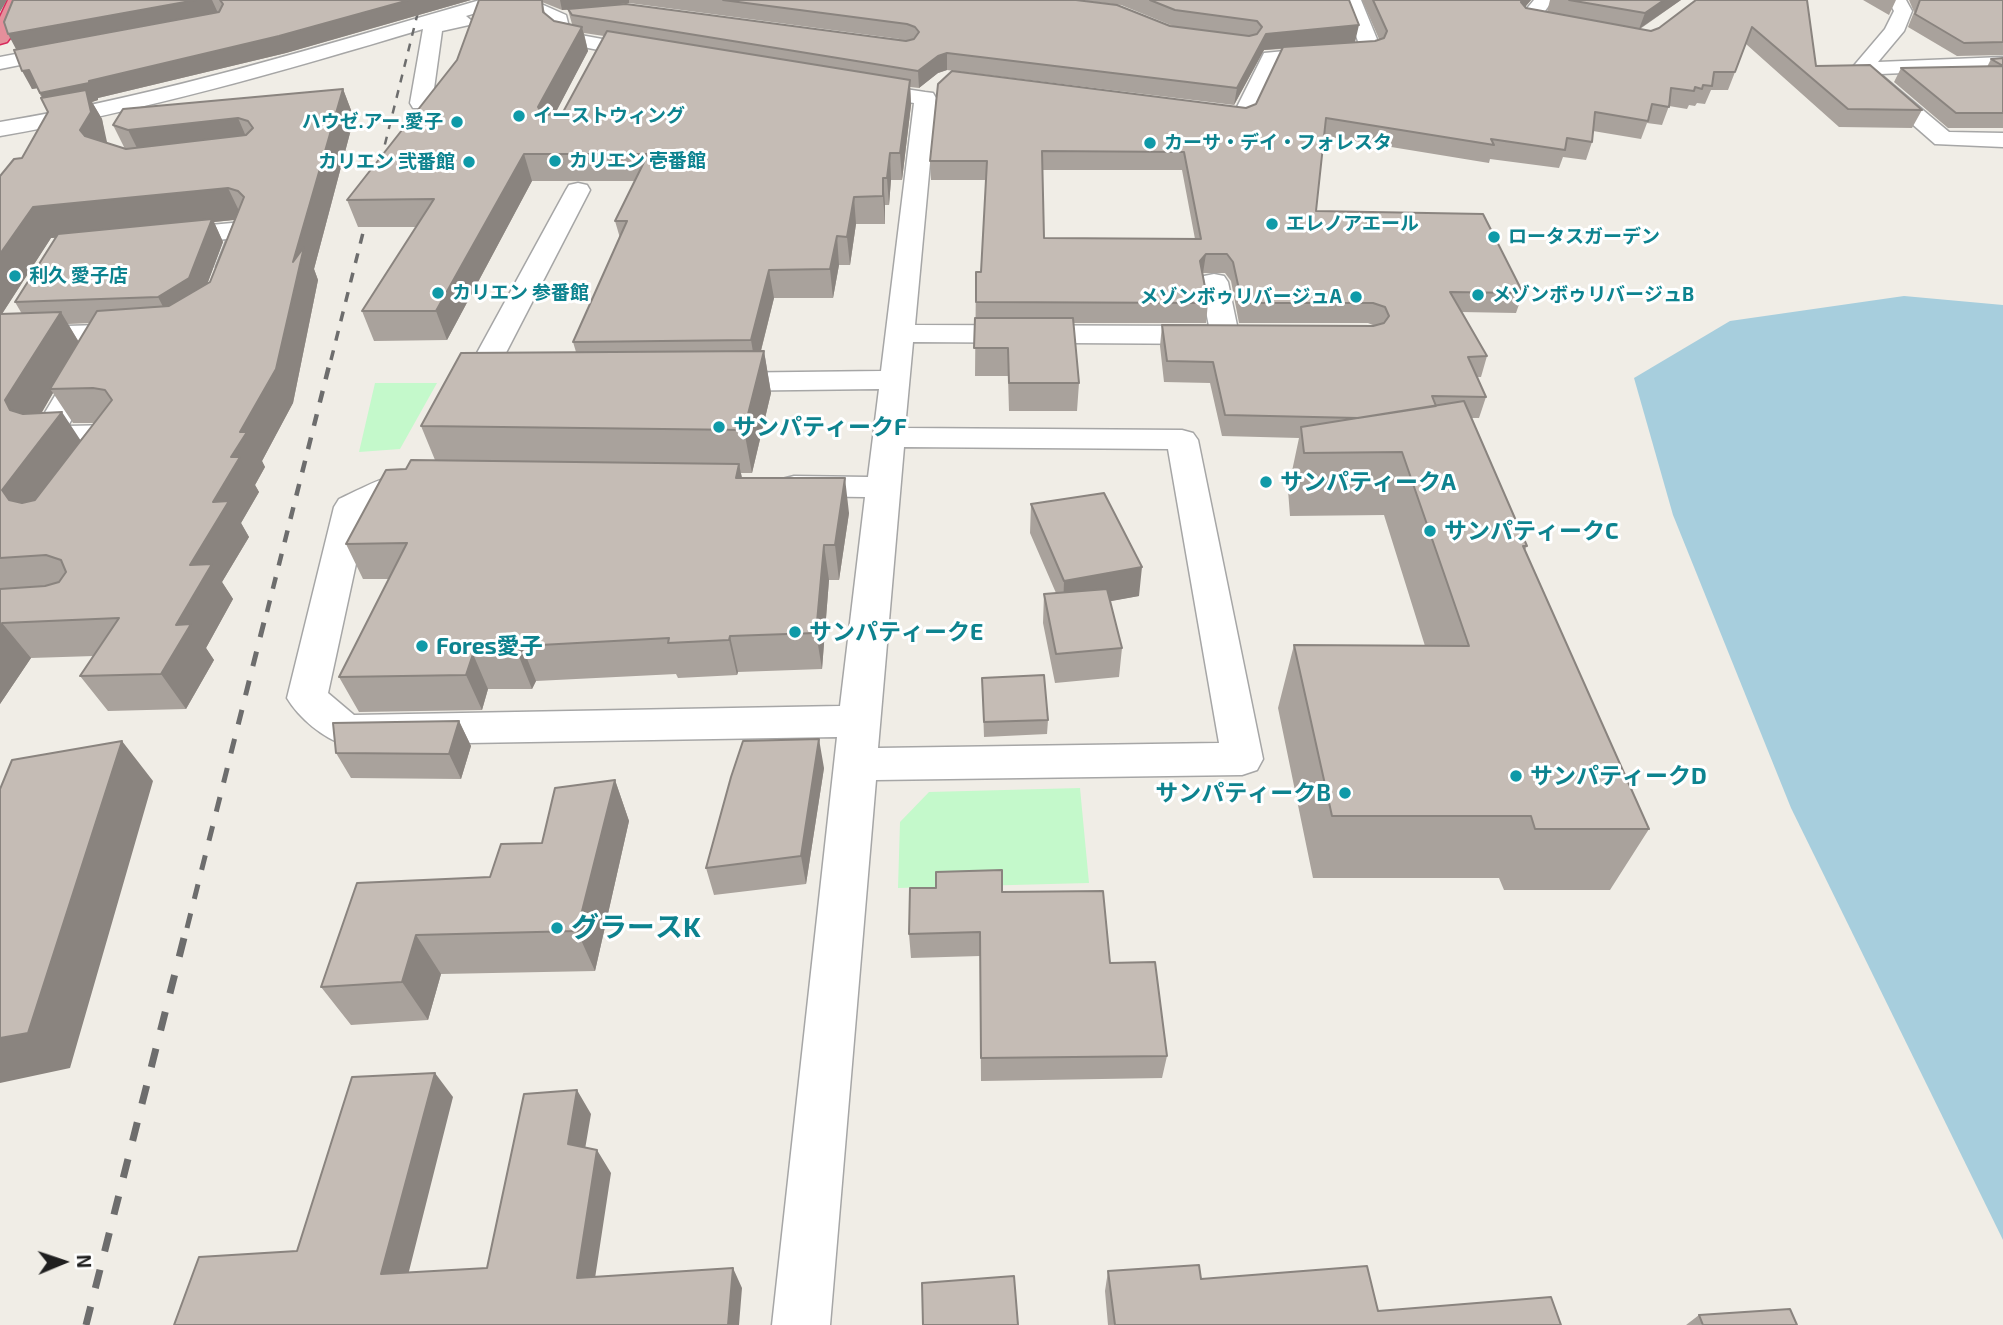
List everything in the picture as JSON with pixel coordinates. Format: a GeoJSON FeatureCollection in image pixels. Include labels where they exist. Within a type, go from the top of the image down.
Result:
{"type":"FeatureCollection","features":[{"type":"Feature","properties":{"kind":"highway"},"geometry":{"type":"LineString","coordinates":[[0,38],[17,0]]}},
{"type":"Feature","properties":{"kind":"street"},"geometry":{"type":"LineString","coordinates":[[0,130],[60,121],[148,101],[311,58],[499,0]]}},
{"type":"Feature","properties":{"kind":"street"},"geometry":{"type":"LineString","coordinates":[[1175,108],[1243,116],[1265,54],[1371,49],[1352,0]]}},
{"type":"Feature","properties":{"kind":"street"},"geometry":{"type":"LineString","coordinates":[[1544,0],[1529,19],[1593,30]]}},
{"type":"Feature","properties":{"kind":"street"},"geometry":{"type":"LineString","coordinates":[[1861,69],[1894,31],[1902,11],[1897,0]]}},
{"type":"Feature","properties":{"kind":"street"},"geometry":{"type":"LineString","coordinates":[[421,103],[433,27],[505,12],[544,10],[569,39],[598,57],[684,60]]}},
{"type":"Feature","properties":{"kind":"street"},"geometry":{"type":"LineString","coordinates":[[0,63],[86,47]]}},
{"type":"Feature","properties":{"kind":"street"},"geometry":{"type":"LineString","coordinates":[[1861,69],[2003,64]]}},
{"type":"Feature","properties":{"kind":"street"},"geometry":{"type":"LineString","coordinates":[[1861,69],[1943,139],[2003,140]]}},
{"type":"Feature","properties":{"kind":"street"},"geometry":{"type":"LineString","coordinates":[[802,1325],[857,764],[858,721],[894,380],[932,92],[831,83]]}},
{"type":"Feature","properties":{"kind":"street"},"geometry":{"type":"LineString","coordinates":[[133,124],[148,101]]}},
{"type":"Feature","properties":{"kind":"street"},"geometry":{"type":"LineString","coordinates":[[517,384],[475,384],[578,190]]}},
{"type":"Feature","properties":{"kind":"street"},"geometry":{"type":"LineString","coordinates":[[145,239],[243,230],[220,294]]}},
{"type":"Feature","properties":{"kind":"street"},"geometry":{"type":"LineString","coordinates":[[901,333],[1238,335],[1214,282]]}},
{"type":"Feature","properties":{"kind":"street"},"geometry":{"type":"LineString","coordinates":[[8,330],[104,334],[165,332]]}},
{"type":"Feature","properties":{"kind":"street"},"geometry":{"type":"LineString","coordinates":[[84,475],[114,434],[47,436],[104,334]]}},
{"type":"Feature","properties":{"kind":"street"},"geometry":{"type":"LineString","coordinates":[[684,382],[894,380]]}},
{"type":"Feature","properties":{"kind":"street"},"geometry":{"type":"LineString","coordinates":[[857,764],[1242,760],[1182,440],[888,437]]}},
{"type":"Feature","properties":{"kind":"street"},"geometry":{"type":"LineString","coordinates":[[447,482],[406,482],[351,507],[307,698],[345,730],[858,721]]}},
{"type":"Feature","properties":{"kind":"street"},"geometry":{"type":"LineString","coordinates":[[761,486],[884,487]]}},
{"type":"Feature","properties":{"kind":"green space"},"geometry":{"type":"Polygon","coordinates":[[[375,383],[437,383],[400,449],[359,452],[375,383]]]}},
{"type":"Feature","properties":{"kind":"green space"},"geometry":{"type":"Polygon","coordinates":[[[1080,788],[1089,883],[898,888],[900,822],[929,792],[1080,788]]]}},
{"type":"Feature","properties":{"kind":"water"},"geometry":{"type":"Polygon","coordinates":[[[1904,296],[2003,305],[2003,1240],[1791,808],[1673,515],[1634,378],[1730,321],[1904,296]]]}},
{"type":"Feature","properties":{"kind":"building"},"geometry":{"type":"Polygon","coordinates":[[[13,0],[196,0],[8,34],[4,22],[13,0]]]}},
{"type":"Feature","properties":{"kind":"building"},"geometry":{"type":"Polygon","coordinates":[[[220,0],[409,0],[279,36],[40,93],[29,70],[22,71],[14,50],[219,12],[223,4],[220,0]]]}},
{"type":"Feature","properties":{"kind":"building"},"geometry":{"type":"Polygon","coordinates":[[[479,0],[542,0],[543,12],[554,21],[582,27],[538,107],[543,115],[562,114],[607,31],[910,80],[900,153],[890,153],[887,178],[883,178],[883,196],[854,197],[847,237],[837,236],[830,269],[769,270],[751,340],[573,342],[627,221],[615,221],[648,154],[524,154],[436,311],[362,311],[434,199],[347,200],[457,60],[479,0]]]}},
{"type":"Feature","properties":{"kind":"building"},"geometry":{"type":"Polygon","coordinates":[[[723,0],[1076,0],[1117,5],[1170,26],[1249,36],[1257,34],[1262,27],[1257,21],[1175,10],[1150,0],[1349,0],[1359,25],[1266,34],[1237,88],[947,53],[938,56],[918,71],[572,15],[568,9],[626,4],[906,41],[914,39],[919,32],[907,24],[723,0]]]}},
{"type":"Feature","properties":{"kind":"building"},"geometry":{"type":"Polygon","coordinates":[[[1373,0],[1522,0],[1526,8],[1651,31],[1696,0],[1807,0],[1816,66],[1870,65],[1922,110],[1848,109],[1752,27],[1735,72],[1714,72],[1712,86],[1703,85],[1702,89],[1695,87],[1694,91],[1671,88],[1669,107],[1652,104],[1648,121],[1595,112],[1592,142],[1567,138],[1565,150],[1491,139],[1494,145],[1326,118],[1316,211],[1483,214],[1523,293],[1450,292],[1487,356],[1468,357],[1486,397],[1432,396],[1436,406],[1358,418],[1225,415],[1213,362],[1167,361],[1162,325],[1373,326],[1384,323],[1389,316],[1385,307],[1373,303],[1242,303],[1233,262],[1227,254],[1206,254],[1200,261],[1208,303],[976,302],[976,272],[981,272],[987,161],[930,161],[938,84],[952,71],[1246,108],[1256,104],[1283,47],[1375,41],[1384,38],[1387,31],[1373,0]],[[1042,151],[1044,238],[1201,239],[1184,152],[1042,151]]]}},
{"type":"Feature","properties":{"kind":"building"},"geometry":{"type":"Polygon","coordinates":[[[1569,0],[1664,0],[1645,13],[1569,0]]]}},
{"type":"Feature","properties":{"kind":"building"},"geometry":{"type":"Polygon","coordinates":[[[1920,0],[2003,0],[2003,42],[1964,43],[1915,14],[1920,0]]]}},
{"type":"Feature","properties":{"kind":"building"},"geometry":{"type":"Polygon","coordinates":[[[2003,58],[2003,66],[1991,59],[2003,58]]]}},
{"type":"Feature","properties":{"kind":"building"},"geometry":{"type":"Polygon","coordinates":[[[2003,66],[2003,113],[1956,113],[1901,68],[2003,66]]]}},
{"type":"Feature","properties":{"kind":"building"},"geometry":{"type":"Polygon","coordinates":[[[343,89],[293,262],[304,247],[276,369],[240,432],[247,432],[231,457],[240,457],[213,502],[229,501],[190,565],[212,564],[176,625],[191,624],[161,674],[80,676],[119,618],[2,623],[0,626],[0,589],[45,586],[59,582],[66,572],[61,560],[46,555],[0,558],[0,314],[61,312],[5,400],[10,410],[23,414],[62,412],[2,490],[9,500],[22,503],[35,500],[112,400],[105,390],[50,389],[97,311],[169,306],[210,282],[244,197],[238,191],[228,188],[33,207],[0,254],[0,176],[14,159],[22,158],[48,112],[41,98],[86,90],[91,112],[80,130],[85,136],[126,149],[246,135],[253,128],[248,121],[238,118],[128,130],[113,125],[123,109],[343,89]]]}},
{"type":"Feature","properties":{"kind":"building"},"geometry":{"type":"Polygon","coordinates":[[[212,219],[189,278],[158,297],[15,302],[58,234],[212,219]]]}},
{"type":"Feature","properties":{"kind":"building"},"geometry":{"type":"Polygon","coordinates":[[[975,318],[1073,318],[1079,383],[1009,383],[1008,348],[974,348],[975,318]]]}},
{"type":"Feature","properties":{"kind":"building"},"geometry":{"type":"Polygon","coordinates":[[[764,351],[744,430],[421,426],[461,353],[764,351]]]}},
{"type":"Feature","properties":{"kind":"building"},"geometry":{"type":"Polygon","coordinates":[[[1464,401],[1527,546],[1523,546],[1649,829],[1535,829],[1531,816],[1332,816],[1294,645],[1469,646],[1402,452],[1304,453],[1301,427],[1464,401]]]}},
{"type":"Feature","properties":{"kind":"building"},"geometry":{"type":"Polygon","coordinates":[[[411,460],[739,464],[736,478],[845,478],[835,545],[824,545],[816,633],[730,636],[729,640],[668,643],[669,638],[522,646],[518,654],[473,654],[466,675],[339,677],[407,543],[346,544],[386,470],[406,469],[411,460]]]}},
{"type":"Feature","properties":{"kind":"building"},"geometry":{"type":"Polygon","coordinates":[[[1104,493],[1142,567],[1064,581],[1031,504],[1104,493]]]}},
{"type":"Feature","properties":{"kind":"building"},"geometry":{"type":"Polygon","coordinates":[[[1107,589],[1122,648],[1056,654],[1044,594],[1107,589]]]}},
{"type":"Feature","properties":{"kind":"building"},"geometry":{"type":"Polygon","coordinates":[[[1044,675],[1048,720],[984,722],[982,678],[1044,675]]]}},
{"type":"Feature","properties":{"kind":"building"},"geometry":{"type":"Polygon","coordinates":[[[459,721],[449,754],[336,753],[333,723],[459,721]]]}},
{"type":"Feature","properties":{"kind":"building"},"geometry":{"type":"Polygon","coordinates":[[[819,739],[801,856],[706,868],[743,741],[819,739]]]}},
{"type":"Feature","properties":{"kind":"building"},"geometry":{"type":"Polygon","coordinates":[[[122,741],[28,1033],[0,1038],[0,789],[12,760],[122,741]]]}},
{"type":"Feature","properties":{"kind":"building"},"geometry":{"type":"Polygon","coordinates":[[[615,780],[577,931],[416,935],[402,982],[321,987],[357,883],[490,877],[501,844],[542,843],[555,788],[615,780]]]}},
{"type":"Feature","properties":{"kind":"building"},"geometry":{"type":"Polygon","coordinates":[[[1002,870],[1002,892],[1103,891],[1110,963],[1155,962],[1167,1056],[981,1058],[980,932],[909,934],[910,888],[936,888],[936,872],[1002,870]]]}},
{"type":"Feature","properties":{"kind":"building"},"geometry":{"type":"Polygon","coordinates":[[[435,1073],[381,1274],[487,1268],[524,1094],[577,1090],[568,1144],[597,1150],[577,1278],[733,1268],[728,1325],[174,1325],[199,1257],[297,1251],[352,1077],[435,1073]]]}},
{"type":"Feature","properties":{"kind":"building"},"geometry":{"type":"Polygon","coordinates":[[[1199,1265],[1201,1279],[1367,1266],[1378,1311],[1551,1297],[1561,1325],[1115,1325],[1108,1271],[1199,1265]]]}},
{"type":"Feature","properties":{"kind":"building"},"geometry":{"type":"Polygon","coordinates":[[[1014,1276],[1018,1325],[923,1325],[922,1283],[1014,1276]]]}},
{"type":"Feature","properties":{"kind":"building"},"geometry":{"type":"Polygon","coordinates":[[[1790,1309],[1797,1325],[1703,1325],[1699,1315],[1790,1309]]]}},
{"type":"Feature","properties":{"kind":"railway"},"geometry":{"type":"LineString","coordinates":[[381,160],[421,0]]}},
{"type":"Feature","properties":{"kind":"railway"},"geometry":{"type":"LineString","coordinates":[[377,175],[381,158]]}},
{"type":"Feature","properties":{"kind":"railway"},"geometry":{"type":"LineString","coordinates":[[331,360],[369,209]]}},
{"type":"Feature","properties":{"kind":"railway"},"geometry":{"type":"LineString","coordinates":[[267,612],[331,358]]}},
{"type":"Feature","properties":{"kind":"railway"},"geometry":{"type":"LineString","coordinates":[[187,928],[267,610]]}},
{"type":"Feature","properties":{"kind":"railway"},"geometry":{"type":"LineString","coordinates":[[86,1325],[187,926]]}},
{"type":"Feature","properties":{"kind":"place","name":"イーストウィング"},"geometry":{"type":"Point","coordinates":[519,116]}},
{"type":"Feature","properties":{"kind":"place","name":"ハウゼ.アー.愛子"},"geometry":{"type":"Point","coordinates":[457,122]}},
{"type":"Feature","properties":{"kind":"place","name":"カーサ・デイ・フォレスタ"},"geometry":{"type":"Point","coordinates":[1150,143]}},
{"type":"Feature","properties":{"kind":"place","name":"カリエン 壱番館"},"geometry":{"type":"Point","coordinates":[555,161]}},
{"type":"Feature","properties":{"kind":"place","name":"カリエン 弐番館"},"geometry":{"type":"Point","coordinates":[469,162]}},
{"type":"Feature","properties":{"kind":"place","name":"エレノアエール"},"geometry":{"type":"Point","coordinates":[1272,224]}},
{"type":"Feature","properties":{"kind":"place","name":"ロータスガーデン"},"geometry":{"type":"Point","coordinates":[1494,237]}},
{"type":"Feature","properties":{"kind":"place","name":"利久 愛子店"},"geometry":{"type":"Point","coordinates":[15,276]}},
{"type":"Feature","properties":{"kind":"place","name":"カリエン 参番館"},"geometry":{"type":"Point","coordinates":[438,293]}},
{"type":"Feature","properties":{"kind":"place","name":"メゾンボゥリバージュB"},"geometry":{"type":"Point","coordinates":[1478,295]}},
{"type":"Feature","properties":{"kind":"place","name":"メゾンボゥリバージュA"},"geometry":{"type":"Point","coordinates":[1356,297]}},
{"type":"Feature","properties":{"kind":"place","name":"サンパティークF"},"geometry":{"type":"Point","coordinates":[719,427]}},
{"type":"Feature","properties":{"kind":"place","name":"サンパティークA"},"geometry":{"type":"Point","coordinates":[1266,482]}},
{"type":"Feature","properties":{"kind":"place","name":"サンパティークC"},"geometry":{"type":"Point","coordinates":[1430,531]}},
{"type":"Feature","properties":{"kind":"place","name":"サンパティークE"},"geometry":{"type":"Point","coordinates":[795,632]}},
{"type":"Feature","properties":{"kind":"place","name":"Fores愛子"},"geometry":{"type":"Point","coordinates":[422,646]}},
{"type":"Feature","properties":{"kind":"place","name":"サンパティークD"},"geometry":{"type":"Point","coordinates":[1516,776]}},
{"type":"Feature","properties":{"kind":"place","name":"サンパティークB"},"geometry":{"type":"Point","coordinates":[1345,793]}},
{"type":"Feature","properties":{"kind":"place","name":"グラースK"},"geometry":{"type":"Point","coordinates":[557,928]}}]}
